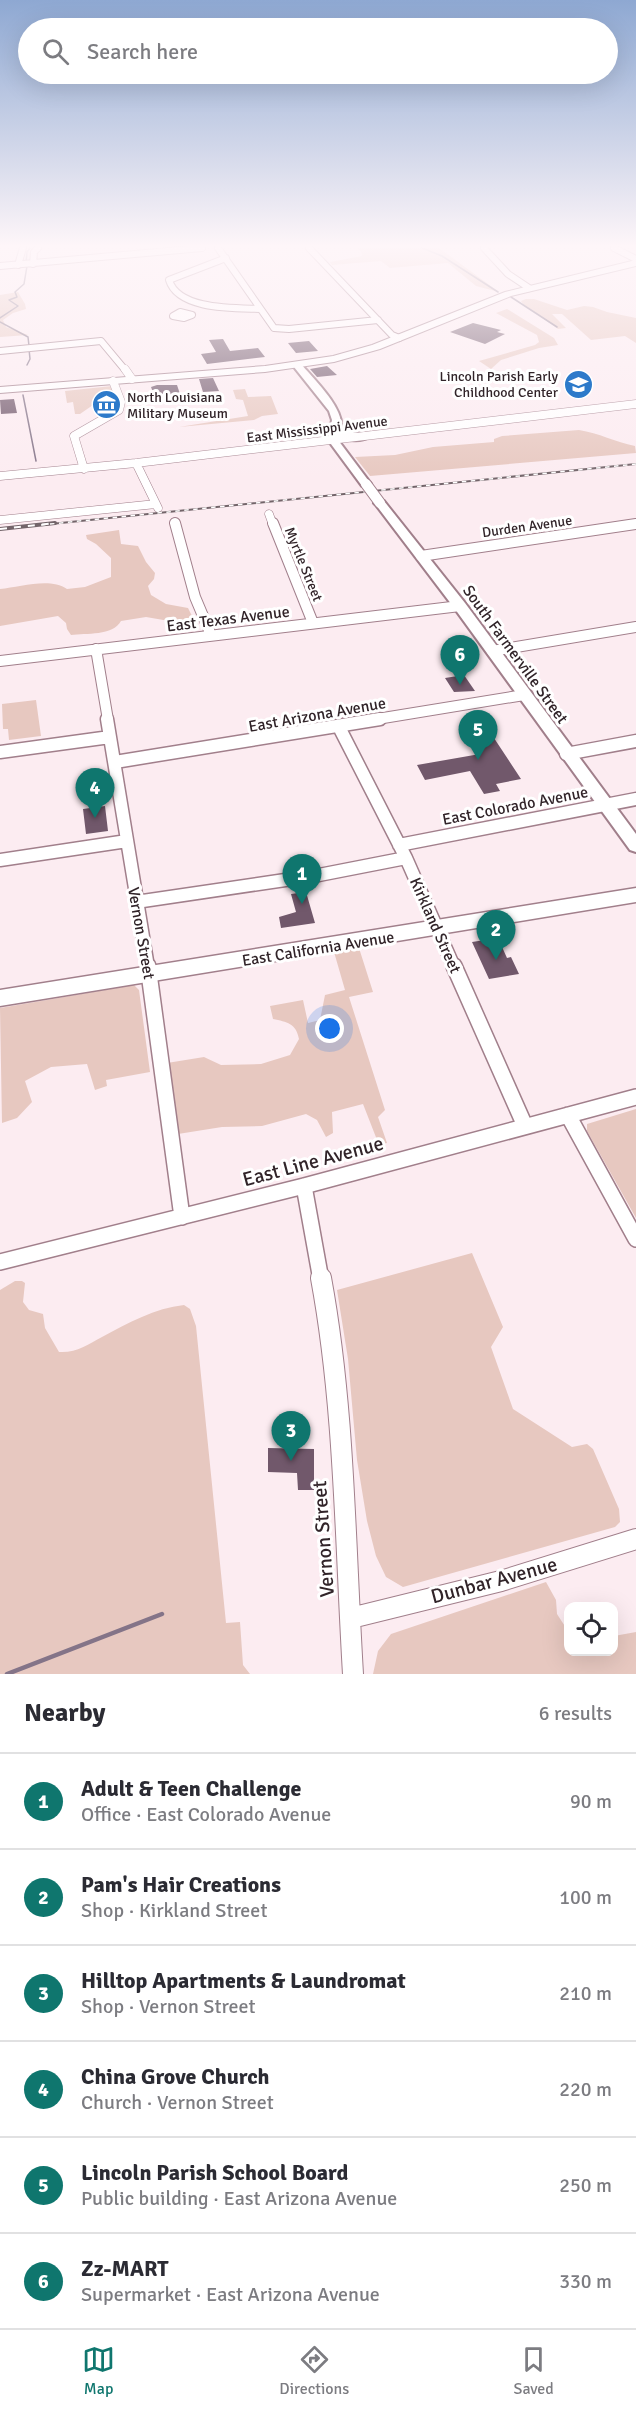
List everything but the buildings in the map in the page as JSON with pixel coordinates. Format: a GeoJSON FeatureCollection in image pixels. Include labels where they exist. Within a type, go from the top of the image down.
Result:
{"type":"FeatureCollection","features":[{"type":"Feature","properties":{"kind":"main road"},"geometry":{"type":"LineString","coordinates":[[0,390],[297,365],[357,353],[427,326]]}},
{"type":"Feature","properties":{"kind":"main road","name":"East California Avenue"},"geometry":{"type":"LineString","coordinates":[[0,999],[636,895]]}},
{"type":"Feature","properties":{"kind":"street"},"geometry":{"type":"LineString","coordinates":[[270,326],[277,329],[309,326]]}},
{"type":"Feature","properties":{"kind":"street"},"geometry":{"type":"LineString","coordinates":[[384,326],[392,335],[399,338]]}},
{"type":"Feature","properties":{"kind":"street"},"geometry":{"type":"LineString","coordinates":[[0,351],[101,341],[132,380]]}},
{"type":"Feature","properties":{"kind":"street"},"geometry":{"type":"LineString","coordinates":[[307,378],[304,368],[321,361]]}},
{"type":"Feature","properties":{"kind":"street"},"geometry":{"type":"LineString","coordinates":[[297,365],[334,411],[337,420],[333,440]]}},
{"type":"Feature","properties":{"kind":"street"},"geometry":{"type":"LineString","coordinates":[[84,469],[74,436],[119,410],[121,404],[113,381]]}},
{"type":"Feature","properties":{"kind":"street","name":"East Mississippi Avenue"},"geometry":{"type":"LineString","coordinates":[[0,476],[84,469],[636,404]]}},
{"type":"Feature","properties":{"kind":"street"},"geometry":{"type":"LineString","coordinates":[[335,428],[345,436],[363,437]]}},
{"type":"Feature","properties":{"kind":"street","name":"South Farmerville Street"},"geometry":{"type":"LineString","coordinates":[[333,440],[460,606],[566,754],[636,846]]}},
{"type":"Feature","properties":{"kind":"street"},"geometry":{"type":"LineString","coordinates":[[0,520],[157,506],[136,463]]}},
{"type":"Feature","properties":{"kind":"street","name":"Myrtle Street"},"geometry":{"type":"LineString","coordinates":[[269,514],[313,623]]}},
{"type":"Feature","properties":{"kind":"street"},"geometry":{"type":"LineString","coordinates":[[175,523],[195,597],[211,635]]}},
{"type":"Feature","properties":{"kind":"street","name":"Durden Avenue"},"geometry":{"type":"LineString","coordinates":[[421,555],[636,524]]}},
{"type":"Feature","properties":{"kind":"street","name":"East Texas Avenue"},"geometry":{"type":"LineString","coordinates":[[0,661],[460,606]]}},
{"type":"Feature","properties":{"kind":"street"},"geometry":{"type":"LineString","coordinates":[[492,651],[636,627]]}},
{"type":"Feature","properties":{"kind":"street","name":"Vernon Street"},"geometry":{"type":"LineString","coordinates":[[96,650],[149,974],[182,1217]]}},
{"type":"Feature","properties":{"kind":"street","name":"East Arizona Avenue"},"geometry":{"type":"LineString","coordinates":[[115,762],[524,695]]}},
{"type":"Feature","properties":{"kind":"street","name":"Kirkland Street"},"geometry":{"type":"LineString","coordinates":[[339,727],[406,858],[525,1126]]}},
{"type":"Feature","properties":{"kind":"street"},"geometry":{"type":"LineString","coordinates":[[0,752],[111,737]]}},
{"type":"Feature","properties":{"kind":"street"},"geometry":{"type":"LineString","coordinates":[[566,754],[636,741]]}},
{"type":"Feature","properties":{"kind":"street","name":"East Colorado Avenue"},"geometry":{"type":"LineString","coordinates":[[399,844],[636,799]]}},
{"type":"Feature","properties":{"kind":"street"},"geometry":{"type":"LineString","coordinates":[[0,860],[127,841]]}},
{"type":"Feature","properties":{"kind":"street"},"geometry":{"type":"LineString","coordinates":[[136,902],[328,873],[406,858]]}},
{"type":"Feature","properties":{"kind":"street","name":"East Line Avenue"},"geometry":{"type":"LineString","coordinates":[[0,1262],[304,1186],[636,1097]]}},
{"type":"Feature","properties":{"kind":"street"},"geometry":{"type":"LineString","coordinates":[[568,1115],[636,1239]]}},
{"type":"Feature","properties":{"kind":"street","name":"Vernon Street"},"geometry":{"type":"LineString","coordinates":[[304,1186],[328,1317],[338,1421],[353,1674]]}},
{"type":"Feature","properties":{"kind":"street","name":"Dunbar Avenue"},"geometry":{"type":"LineString","coordinates":[[351,1618],[501,1581],[636,1539]]}},
{"type":"Feature","properties":{"kind":"shaded area"},"geometry":{"type":"Polygon","coordinates":[[[0,326],[28,335],[0,337],[0,326]]]}},
{"type":"Feature","properties":{"kind":"shaded area"},"geometry":{"type":"Polygon","coordinates":[[[520,326],[535,326],[554,338],[558,345],[539,348],[501,360],[491,369],[479,361],[535,345],[539,342],[537,335],[520,326]]]}},
{"type":"Feature","properties":{"kind":"shaded area"},"geometry":{"type":"Polygon","coordinates":[[[554,326],[566,328],[558,329],[554,326]]]}},
{"type":"Feature","properties":{"kind":"shaded area"},"geometry":{"type":"Polygon","coordinates":[[[576,326],[636,326],[636,343],[625,336],[591,340],[576,326]]]}},
{"type":"Feature","properties":{"kind":"shaded area"},"geometry":{"type":"Polygon","coordinates":[[[112,386],[115,395],[93,399],[93,405],[80,414],[75,414],[73,402],[67,403],[65,391],[112,386]]]}},
{"type":"Feature","properties":{"kind":"shaded area"},"geometry":{"type":"Polygon","coordinates":[[[245,389],[248,397],[271,396],[278,414],[262,416],[254,420],[179,427],[248,416],[243,400],[236,399],[233,390],[245,389]]]}},
{"type":"Feature","properties":{"kind":"shaded area"},"geometry":{"type":"Polygon","coordinates":[[[579,430],[635,446],[636,453],[370,476],[355,457],[395,455],[433,447],[494,442],[494,439],[502,436],[579,430]]]}},
{"type":"Feature","properties":{"kind":"shaded area"},"geometry":{"type":"Polygon","coordinates":[[[119,530],[121,544],[138,546],[155,573],[154,579],[148,586],[151,595],[166,604],[188,608],[196,624],[193,628],[146,617],[121,621],[117,626],[106,631],[71,635],[66,623],[58,616],[0,626],[0,589],[44,583],[60,585],[67,589],[85,587],[111,577],[111,558],[87,539],[86,535],[119,530]]]}},
{"type":"Feature","properties":{"kind":"shaded area"},"geometry":{"type":"Polygon","coordinates":[[[36,700],[41,736],[9,740],[8,729],[3,729],[2,704],[36,700]]]}},
{"type":"Feature","properties":{"kind":"shaded area"},"geometry":{"type":"Polygon","coordinates":[[[359,948],[373,992],[349,997],[385,1110],[378,1117],[387,1143],[379,1145],[363,1104],[332,1112],[333,1133],[326,1137],[317,1120],[306,1114],[262,1126],[222,1127],[178,1134],[167,1063],[204,1057],[221,1065],[261,1064],[290,1055],[299,1039],[298,1034],[290,1024],[273,1019],[270,1006],[303,1000],[308,1023],[320,1020],[325,995],[345,990],[334,952],[359,948]]]}},
{"type":"Feature","properties":{"kind":"shaded area"},"geometry":{"type":"Polygon","coordinates":[[[134,985],[139,990],[150,1072],[106,1080],[107,1086],[95,1090],[87,1064],[51,1067],[25,1081],[32,1102],[17,1118],[2,1123],[0,1008],[134,985]]]}},
{"type":"Feature","properties":{"kind":"shaded area"},"geometry":{"type":"Polygon","coordinates":[[[636,1109],[636,1218],[587,1131],[587,1124],[636,1109]]]}},
{"type":"Feature","properties":{"kind":"shaded area"},"geometry":{"type":"Polygon","coordinates":[[[472,1253],[503,1327],[491,1347],[513,1409],[572,1447],[587,1444],[593,1449],[619,1509],[620,1522],[615,1527],[403,1587],[386,1577],[376,1556],[367,1521],[357,1460],[348,1359],[337,1290],[472,1253]]]}},
{"type":"Feature","properties":{"kind":"shaded area"},"geometry":{"type":"Polygon","coordinates":[[[15,1281],[25,1283],[23,1302],[29,1310],[43,1314],[45,1328],[59,1352],[82,1348],[163,1309],[184,1305],[190,1309],[196,1326],[226,1623],[240,1622],[243,1665],[250,1674],[0,1674],[0,1290],[15,1281]]]}},
{"type":"Feature","properties":{"kind":"shaded area"},"geometry":{"type":"Polygon","coordinates":[[[546,1582],[556,1600],[557,1614],[564,1625],[564,1656],[618,1656],[618,1635],[636,1632],[636,1674],[373,1674],[378,1651],[391,1634],[546,1582]]]}},
{"type":"Feature","properties":{"kind":"waterway"},"geometry":{"type":"LineString","coordinates":[[8,326],[28,337],[29,346]]}},
{"type":"Feature","properties":{"kind":"waterway"},"geometry":{"type":"LineString","coordinates":[[27,365],[30,359],[29,349]]}},
{"type":"Feature","properties":{"kind":"waterway"},"geometry":{"type":"LineString","coordinates":[[23,395],[36,461]]}},
{"type":"Feature","properties":{"kind":"waterway"},"geometry":{"type":"LineString","coordinates":[[7,1674],[162,1614]]}},
{"type":"Feature","properties":{"kind":"railway"},"geometry":{"type":"LineString","coordinates":[[41,525],[636,464]]}},
{"type":"Feature","properties":{"kind":"railway"},"geometry":{"type":"LineString","coordinates":[[0,529],[55,523]]}},
{"type":"Feature","properties":{"kind":"place","name":"Lincoln Parish Early Childhood Center"},"geometry":{"type":"Point","coordinates":[579,384]}},
{"type":"Feature","properties":{"kind":"place","name":"North Louisiana Military Museum"},"geometry":{"type":"Point","coordinates":[106,405]}},
{"type":"Feature","properties":{"kind":"place","name":"Zz-MART"},"geometry":{"type":"Point","coordinates":[460,685]}},
{"type":"Feature","properties":{"kind":"place","name":"Lincoln Parish School Board"},"geometry":{"type":"Point","coordinates":[478,760]}},
{"type":"Feature","properties":{"kind":"place","name":"China Grove Church"},"geometry":{"type":"Point","coordinates":[95,818]}},
{"type":"Feature","properties":{"kind":"place","name":"Adult & Teen Challenge"},"geometry":{"type":"Point","coordinates":[302,904]}},
{"type":"Feature","properties":{"kind":"place","name":"Pam's Hair Creations"},"geometry":{"type":"Point","coordinates":[496,960]}},
{"type":"Feature","properties":{"kind":"place","name":"Hilltop Apartments & Laundromat"},"geometry":{"type":"Point","coordinates":[291,1461]}}]}
